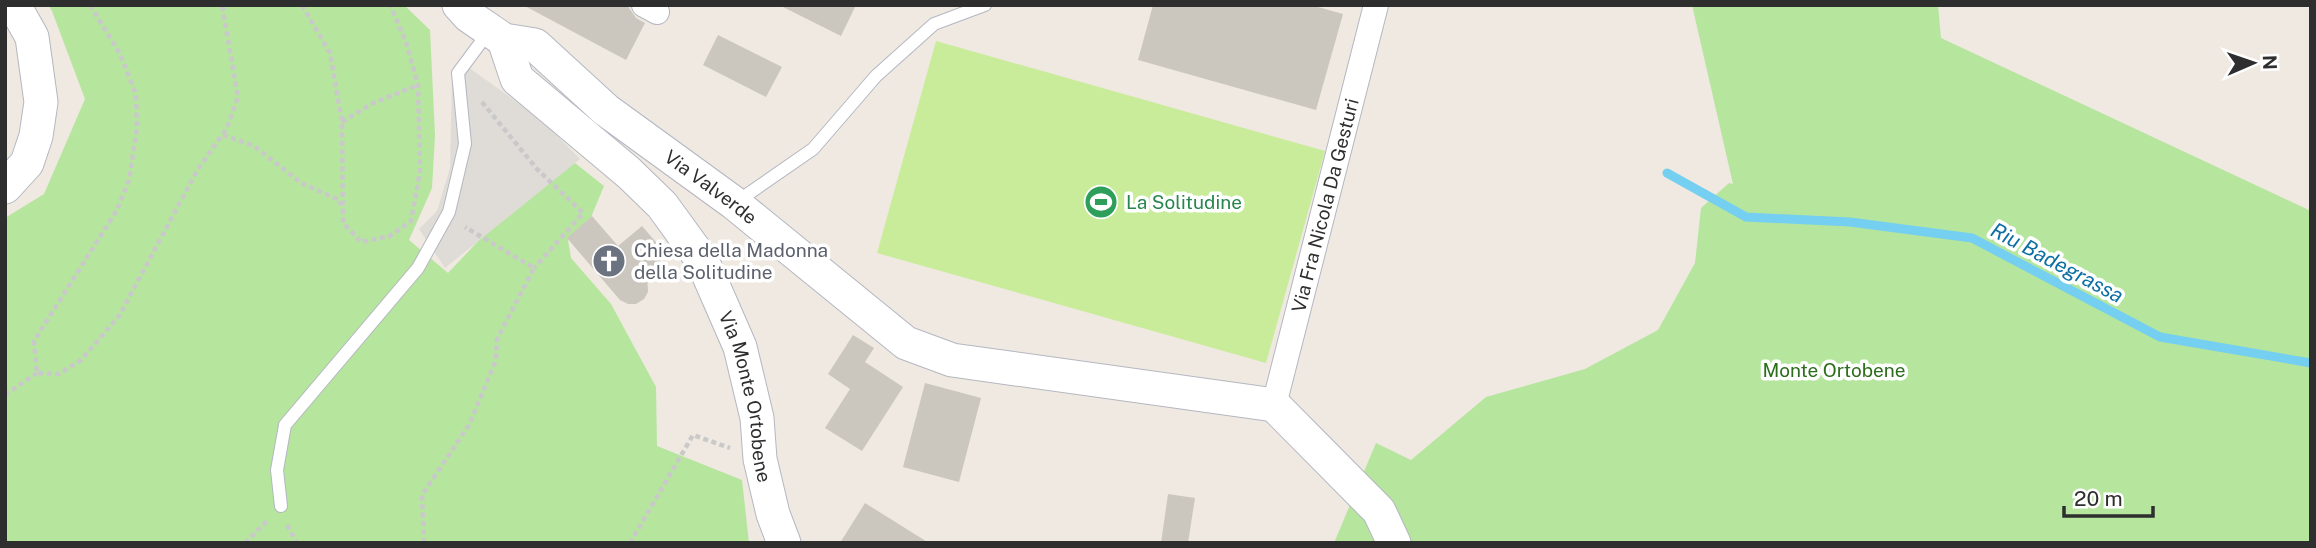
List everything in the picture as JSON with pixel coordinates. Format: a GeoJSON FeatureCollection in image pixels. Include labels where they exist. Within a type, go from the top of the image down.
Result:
{"type":"FeatureCollection","features":[{"type":"Feature","properties":{"kind":"street"},"geometry":{"type":"LineString","coordinates":[[5,187],[27,163],[36,136],[41,102],[32,37],[14,5]]}},
{"type":"Feature","properties":{"kind":"street"},"geometry":{"type":"LineString","coordinates":[[459,5],[469,16],[497,35]]}},
{"type":"Feature","properties":{"kind":"street","name":"Via Fra Nicola Da Gesturi"},"geometry":{"type":"LineString","coordinates":[[1274,405],[1376,5]]}},
{"type":"Feature","properties":{"kind":"street","name":"Via Valverde"},"geometry":{"type":"LineString","coordinates":[[497,35],[535,45],[606,110],[734,203],[906,343],[952,360],[1274,405]]}},
{"type":"Feature","properties":{"kind":"street","name":"Via Monte Ortobene"},"geometry":{"type":"LineString","coordinates":[[497,35],[517,79],[629,173],[662,205],[702,260],[740,347],[757,418],[760,459],[773,514],[784,543]]}},
{"type":"Feature","properties":{"kind":"street"},"geometry":{"type":"LineString","coordinates":[[1274,405],[1379,511],[1394,543]]}},
{"type":"Feature","properties":{"kind":"lane"},"geometry":{"type":"LineString","coordinates":[[734,203],[813,149],[876,76],[934,24],[985,5]]}},
{"type":"Feature","properties":{"kind":"lane"},"geometry":{"type":"LineString","coordinates":[[281,506],[277,470],[285,425],[418,268],[449,212],[465,144],[458,73],[497,35]]}},
{"type":"Feature","properties":{"kind":"path"},"geometry":{"type":"LineString","coordinates":[[37,373],[34,341],[117,209],[129,180],[137,128],[136,94],[120,54],[90,5]]}},
{"type":"Feature","properties":{"kind":"path"},"geometry":{"type":"LineString","coordinates":[[5,395],[37,373],[59,374],[81,360],[119,316],[198,169],[223,135],[238,97],[222,5]]}},
{"type":"Feature","properties":{"kind":"path"},"geometry":{"type":"LineString","coordinates":[[302,5],[330,53],[342,122],[343,223]]}},
{"type":"Feature","properties":{"kind":"path"},"geometry":{"type":"LineString","coordinates":[[223,135],[254,146],[301,183],[339,200],[343,223],[361,242],[390,236],[411,221],[420,171],[418,85],[406,42],[390,5]]}},
{"type":"Feature","properties":{"kind":"path"},"geometry":{"type":"LineString","coordinates":[[424,543],[422,495],[469,425],[496,360],[497,339],[534,268],[583,213],[537,169],[458,73]]}},
{"type":"Feature","properties":{"kind":"path"},"geometry":{"type":"LineString","coordinates":[[342,122],[371,104],[418,85]]}},
{"type":"Feature","properties":{"kind":"path"},"geometry":{"type":"LineString","coordinates":[[449,212],[469,230],[534,268]]}},
{"type":"Feature","properties":{"kind":"path"},"geometry":{"type":"LineString","coordinates":[[630,543],[693,435],[760,459]]}},
{"type":"Feature","properties":{"kind":"path"},"geometry":{"type":"LineString","coordinates":[[245,543],[281,506]]}},
{"type":"Feature","properties":{"kind":"green space"},"geometry":{"type":"Polygon","coordinates":[[[48,5],[404,5],[430,30],[435,135],[432,188],[409,240],[448,273],[482,237],[541,136],[604,186],[589,222],[568,240],[571,258],[611,304],[656,387],[657,446],[742,480],[749,543],[5,543],[5,218],[44,194],[85,99],[48,5]]]}},
{"type":"Feature","properties":{"kind":"green space","name":"Monte Ortobene"},"geometry":{"type":"Polygon","coordinates":[[[1692,5],[1938,5],[1941,38],[2311,211],[2311,543],[1334,543],[1376,443],[1411,460],[1486,397],[1585,369],[1658,330],[1695,263],[1701,208],[1729,183],[1733,184],[1692,5]]]}},
{"type":"Feature","properties":{"kind":"green space","name":"La Solitudine"},"geometry":{"type":"Polygon","coordinates":[[[936,41],[1325,151],[1266,363],[877,253],[936,41]]]}},
{"type":"Feature","properties":{"kind":"shaded area"},"geometry":{"type":"Polygon","coordinates":[[[468,67],[541,119],[580,159],[445,268],[419,229],[437,211],[450,168],[452,77],[468,67]]]}},
{"type":"Feature","properties":{"kind":"building"},"geometry":{"type":"Polygon","coordinates":[[[523,5],[627,5],[636,18],[645,23],[626,60],[523,5]]]}},
{"type":"Feature","properties":{"kind":"building"},"geometry":{"type":"Polygon","coordinates":[[[779,5],[856,5],[841,36],[779,5]]]}},
{"type":"Feature","properties":{"kind":"building"},"geometry":{"type":"Polygon","coordinates":[[[1153,5],[1311,5],[1343,14],[1316,110],[1138,60],[1153,5]]]}},
{"type":"Feature","properties":{"kind":"building"},"geometry":{"type":"Polygon","coordinates":[[[718,35],[782,67],[766,97],[703,65],[718,35]]]}},
{"type":"Feature","properties":{"kind":"building","name":"Chiesa della Madonna della Solitudine"},"geometry":{"type":"Polygon","coordinates":[[[592,216],[618,246],[642,226],[667,255],[647,273],[648,292],[644,299],[636,304],[620,300],[567,238],[592,216]]]}},
{"type":"Feature","properties":{"kind":"building"},"geometry":{"type":"Polygon","coordinates":[[[853,335],[874,348],[865,362],[903,387],[862,451],[825,428],[850,389],[828,374],[853,335]]]}},
{"type":"Feature","properties":{"kind":"building"},"geometry":{"type":"Polygon","coordinates":[[[925,383],[981,398],[959,482],[903,467],[925,383]]]}},
{"type":"Feature","properties":{"kind":"building"},"geometry":{"type":"Polygon","coordinates":[[[1168,494],[1195,498],[1188,543],[1161,543],[1168,494]]]}},
{"type":"Feature","properties":{"kind":"building"},"geometry":{"type":"Polygon","coordinates":[[[865,503],[929,543],[840,543],[865,503]]]}},
{"type":"Feature","properties":{"kind":"waterway","name":"Riu Badegrassa"},"geometry":{"type":"LineString","coordinates":[[1667,173],[1746,217],[1850,222],[1972,238],[2160,337],[2311,363]]}},
{"type":"Feature","properties":{"kind":"place","name":"La Solitudine"},"geometry":{"type":"Point","coordinates":[1101,202]}},
{"type":"Feature","properties":{"kind":"place","name":"Chiesa della Madonna della Solitudine"},"geometry":{"type":"Point","coordinates":[609,261]}}]}
